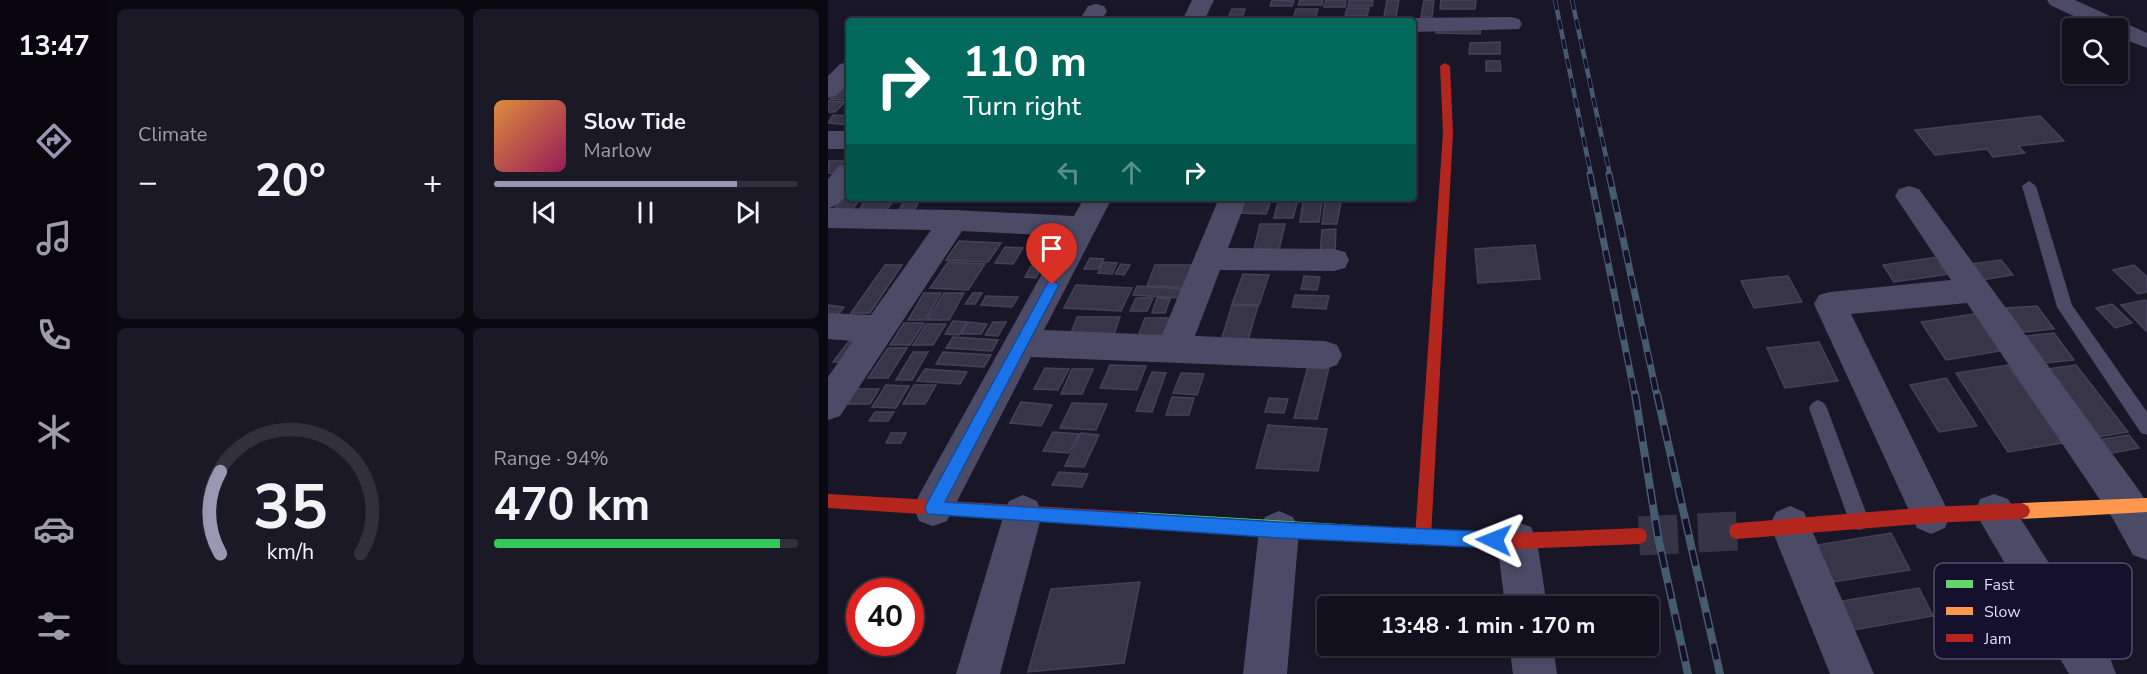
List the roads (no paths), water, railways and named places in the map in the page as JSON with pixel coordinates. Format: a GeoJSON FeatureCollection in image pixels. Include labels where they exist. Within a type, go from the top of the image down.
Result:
{"type":"FeatureCollection","features":[{"type":"Feature","properties":{"kind":"street"},"geometry":{"type":"LineString","coordinates":[[1194,18],[1203,0]]}},
{"type":"Feature","properties":{"kind":"street"},"geometry":{"type":"LineString","coordinates":[[2058,0],[2095,18]]}},
{"type":"Feature","properties":{"kind":"street"},"geometry":{"type":"LineString","coordinates":[[1416,25],[1511,24]]}},
{"type":"Feature","properties":{"kind":"street"},"geometry":{"type":"LineString","coordinates":[[2128,33],[2147,41]]}},
{"type":"Feature","properties":{"kind":"street"},"geometry":{"type":"LineString","coordinates":[[1424,537],[1438,263],[1448,133],[1445,66]]}},
{"type":"Feature","properties":{"kind":"street"},"geometry":{"type":"LineString","coordinates":[[828,140],[846,140]]}},
{"type":"Feature","properties":{"kind":"street"},"geometry":{"type":"LineString","coordinates":[[828,198],[846,177]]}},
{"type":"Feature","properties":{"kind":"street"},"geometry":{"type":"LineString","coordinates":[[1909,196],[1975,290],[2137,506],[2147,541]]}},
{"type":"Feature","properties":{"kind":"street"},"geometry":{"type":"LineString","coordinates":[[933,508],[1096,201]]}},
{"type":"Feature","properties":{"kind":"street"},"geometry":{"type":"LineString","coordinates":[[1173,350],[1232,201]]}},
{"type":"Feature","properties":{"kind":"street"},"geometry":{"type":"LineString","coordinates":[[828,218],[954,220],[1083,227]]}},
{"type":"Feature","properties":{"kind":"street"},"geometry":{"type":"LineString","coordinates":[[828,405],[954,220]]}},
{"type":"Feature","properties":{"kind":"street"},"geometry":{"type":"LineString","coordinates":[[1209,258],[1334,260]]}},
{"type":"Feature","properties":{"kind":"street"},"geometry":{"type":"LineString","coordinates":[[1931,515],[1830,304],[1975,290]]}},
{"type":"Feature","properties":{"kind":"street"},"geometry":{"type":"LineString","coordinates":[[828,326],[881,329]]}},
{"type":"Feature","properties":{"kind":"street"},"geometry":{"type":"LineString","coordinates":[[1021,343],[1325,355]]}},
{"type":"Feature","properties":{"kind":"street"},"geometry":{"type":"LineString","coordinates":[[828,501],[1424,537],[1517,541],[1639,536]]}},
{"type":"Feature","properties":{"kind":"street"},"geometry":{"type":"LineString","coordinates":[[1737,531],[1931,515],[2137,506]]}},
{"type":"Feature","properties":{"kind":"street"},"geometry":{"type":"LineString","coordinates":[[1994,512],[2025,563]]}},
{"type":"Feature","properties":{"kind":"street"},"geometry":{"type":"LineString","coordinates":[[978,674],[1023,514]]}},
{"type":"Feature","properties":{"kind":"street"},"geometry":{"type":"LineString","coordinates":[[1790,525],[1852,674]]}},
{"type":"Feature","properties":{"kind":"street"},"geometry":{"type":"LineString","coordinates":[[1265,674],[1279,530]]}},
{"type":"Feature","properties":{"kind":"street"},"geometry":{"type":"LineString","coordinates":[[1517,541],[1525,596]]}},
{"type":"Feature","properties":{"kind":"street"},"geometry":{"type":"LineString","coordinates":[[1533,656],[1535,674]]}},
{"type":"Feature","properties":{"kind":"street"},"geometry":{"type":"LineString","coordinates":[[2085,659],[2094,674]]}},
{"type":"Feature","properties":{"kind":"lane"},"geometry":{"type":"LineString","coordinates":[[2029,186],[2065,307],[2147,427]]}},
{"type":"Feature","properties":{"kind":"lane"},"geometry":{"type":"LineString","coordinates":[[1818,408],[1859,521]]}},
{"type":"Feature","properties":{"kind":"tunnel"},"geometry":{"type":"LineString","coordinates":[[1639,536],[1737,531]]}},
{"type":"Feature","properties":{"kind":"railway"},"geometry":{"type":"LineString","coordinates":[[1555,0],[1591,175]]}},
{"type":"Feature","properties":{"kind":"railway"},"geometry":{"type":"LineString","coordinates":[[1572,0],[1610,175]]}},
{"type":"Feature","properties":{"kind":"railway"},"geometry":{"type":"LineString","coordinates":[[1590,174],[1635,396]]}},
{"type":"Feature","properties":{"kind":"railway"},"geometry":{"type":"LineString","coordinates":[[1609,174],[1657,396]]}},
{"type":"Feature","properties":{"kind":"railway"},"geometry":{"type":"LineString","coordinates":[[1635,394],[1658,537],[1688,674]]}},
{"type":"Feature","properties":{"kind":"railway"},"geometry":{"type":"LineString","coordinates":[[1657,394],[1720,674]]}}]}
